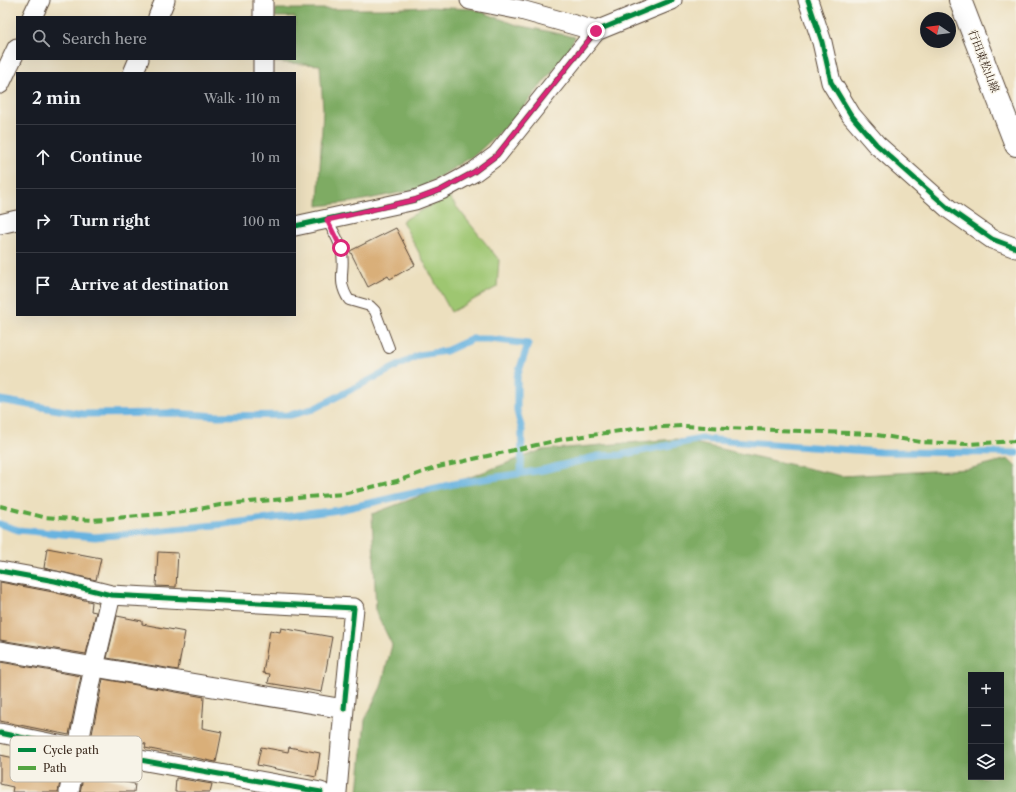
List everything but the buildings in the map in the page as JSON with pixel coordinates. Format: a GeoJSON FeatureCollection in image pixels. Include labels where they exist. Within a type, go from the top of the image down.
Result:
{"type":"FeatureCollection","features":[{"type":"Feature","properties":{"kind":"main road","name":"行田東松山線"},"geometry":{"type":"LineString","coordinates":[[960,0],[1016,145]]}},
{"type":"Feature","properties":{"kind":"street"},"geometry":{"type":"LineString","coordinates":[[32,16],[40,0]]}},
{"type":"Feature","properties":{"kind":"street"},"geometry":{"type":"LineString","coordinates":[[158,16],[166,0]]}},
{"type":"Feature","properties":{"kind":"street"},"geometry":{"type":"LineString","coordinates":[[263,0],[263,16]]}},
{"type":"Feature","properties":{"kind":"street"},"geometry":{"type":"LineString","coordinates":[[470,0],[520,10],[596,31]]}},
{"type":"Feature","properties":{"kind":"street"},"geometry":{"type":"LineString","coordinates":[[296,226],[414,200],[441,190],[474,172],[497,155],[596,31],[672,0]]}},
{"type":"Feature","properties":{"kind":"street"},"geometry":{"type":"LineString","coordinates":[[808,0],[822,42],[831,82],[851,115],[876,144],[949,209],[992,239],[1016,248]]}},
{"type":"Feature","properties":{"kind":"street"},"geometry":{"type":"LineString","coordinates":[[0,84],[16,50]]}},
{"type":"Feature","properties":{"kind":"street"},"geometry":{"type":"LineString","coordinates":[[133,72],[139,60]]}},
{"type":"Feature","properties":{"kind":"street"},"geometry":{"type":"LineString","coordinates":[[263,60],[263,72]]}},
{"type":"Feature","properties":{"kind":"street"},"geometry":{"type":"LineString","coordinates":[[0,224],[16,220]]}},
{"type":"Feature","properties":{"kind":"street"},"geometry":{"type":"LineString","coordinates":[[0,571],[55,581],[111,595],[354,608],[338,792]]}},
{"type":"Feature","properties":{"kind":"street"},"geometry":{"type":"LineString","coordinates":[[81,736],[94,667],[111,595]]}},
{"type":"Feature","properties":{"kind":"street"},"geometry":{"type":"LineString","coordinates":[[0,651],[344,710]]}},
{"type":"Feature","properties":{"kind":"street"},"geometry":{"type":"LineString","coordinates":[[0,733],[14,736]]}},
{"type":"Feature","properties":{"kind":"street"},"geometry":{"type":"LineString","coordinates":[[142,761],[321,792]]}},
{"type":"Feature","properties":{"kind":"street"},"geometry":{"type":"LineString","coordinates":[[69,792],[71,782]]}},
{"type":"Feature","properties":{"kind":"lane"},"geometry":{"type":"LineString","coordinates":[[327,220],[341,248],[343,265],[341,278],[342,290],[349,300],[370,306],[375,311],[389,348]]}},
{"type":"Feature","properties":{"kind":"green space"},"geometry":{"type":"Polygon","coordinates":[[[425,7],[474,9],[517,25],[575,37],[567,53],[514,119],[475,155],[419,189],[353,202],[318,206],[323,109],[320,65],[272,62],[272,60],[296,60],[296,16],[275,16],[276,9],[384,9],[425,7]]]}},
{"type":"Feature","properties":{"kind":"green space"},"geometry":{"type":"Polygon","coordinates":[[[448,196],[499,260],[497,287],[451,312],[402,221],[448,196]]]}},
{"type":"Feature","properties":{"kind":"green space"},"geometry":{"type":"Polygon","coordinates":[[[676,439],[842,476],[968,469],[1008,459],[1016,467],[1016,792],[358,792],[365,720],[381,687],[392,645],[376,612],[372,514],[542,450],[676,439]]]}},
{"type":"Feature","properties":{"kind":"waterway"},"geometry":{"type":"LineString","coordinates":[[0,400],[83,414],[173,413],[218,416],[290,415],[313,409],[419,355],[446,351],[472,339],[490,339],[528,344],[517,377],[517,411],[522,430],[521,473]]}},
{"type":"Feature","properties":{"kind":"waterway"},"geometry":{"type":"LineString","coordinates":[[0,524],[18,530],[95,537],[225,524],[339,510],[458,483],[543,470],[599,456],[620,455],[701,439],[880,452],[1016,453]]}},
{"type":"Feature","properties":{"kind":"marked path"},"geometry":{"type":"LineString","coordinates":[[0,506],[43,517],[93,520],[183,512],[225,504],[343,494],[397,481],[438,467],[563,439],[641,428],[683,426],[871,434],[921,442],[969,444],[1016,441]]}},
{"type":"Feature","properties":{"kind":"cycle path"},"geometry":{"type":"LineString","coordinates":[[296,226],[415,200],[441,190],[474,172],[497,155],[596,31],[672,0]]}},
{"type":"Feature","properties":{"kind":"cycle path"},"geometry":{"type":"LineString","coordinates":[[808,0],[822,42],[831,82],[851,115],[876,144],[949,209],[992,239],[1016,248]]}},
{"type":"Feature","properties":{"kind":"cycle path"},"geometry":{"type":"LineString","coordinates":[[0,571],[55,581],[111,595],[354,608],[344,709]]}},
{"type":"Feature","properties":{"kind":"cycle path"},"geometry":{"type":"LineString","coordinates":[[0,733],[15,736]]}},
{"type":"Feature","properties":{"kind":"cycle path"},"geometry":{"type":"LineString","coordinates":[[142,760],[321,792]]}},
{"type":"Feature","properties":{"kind":"route"},"geometry":{"type":"LineString","coordinates":[[341,248],[327,220],[414,200],[441,190],[474,172],[497,155],[596,31]]}}]}
